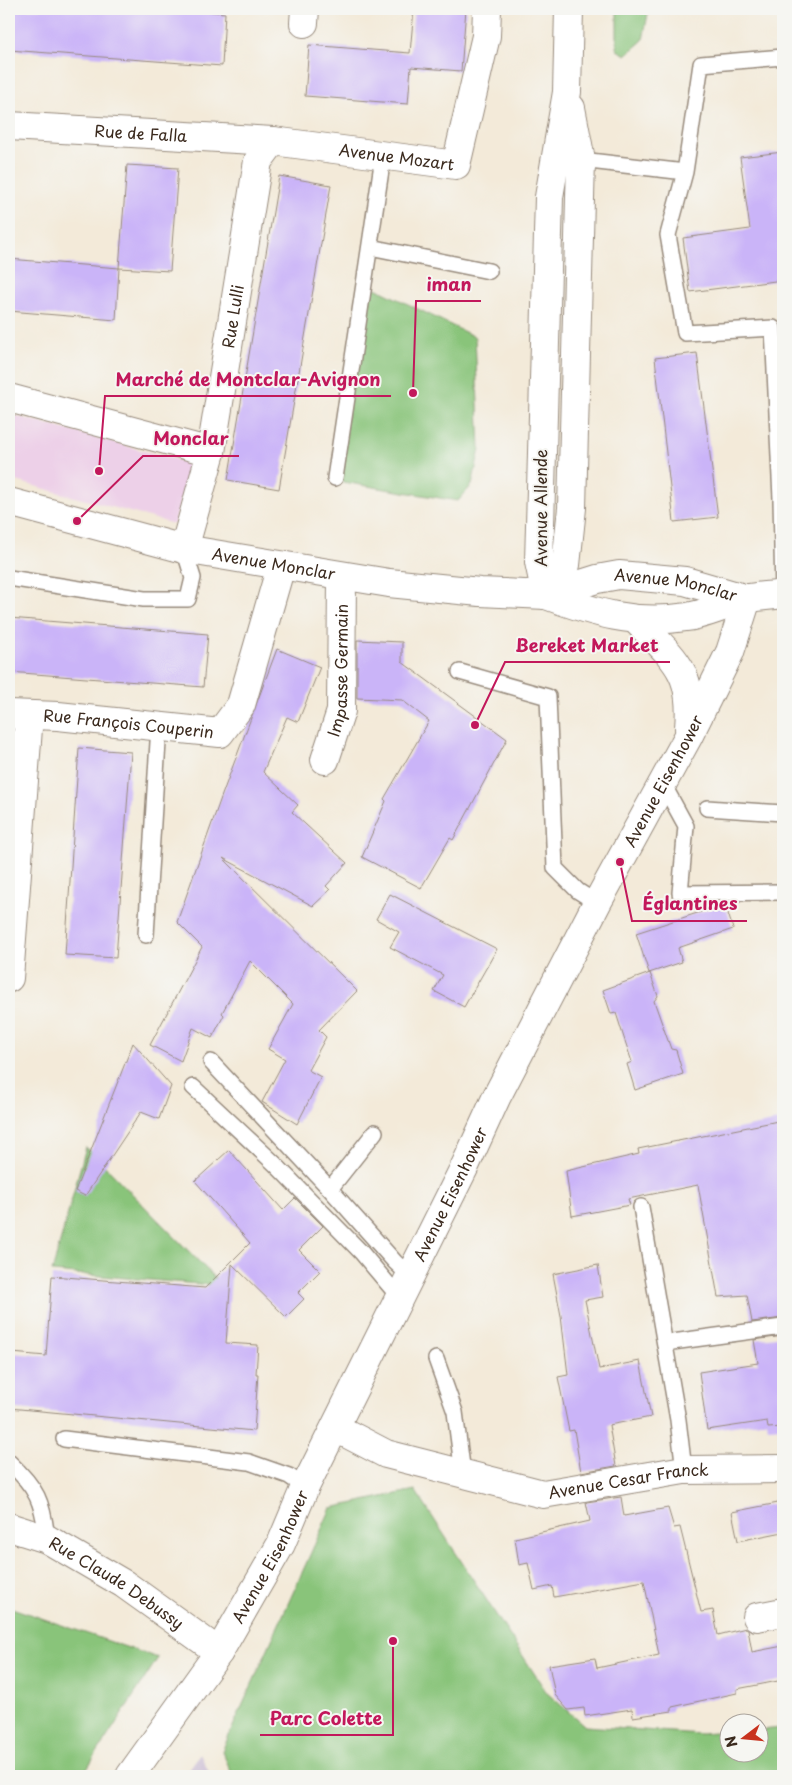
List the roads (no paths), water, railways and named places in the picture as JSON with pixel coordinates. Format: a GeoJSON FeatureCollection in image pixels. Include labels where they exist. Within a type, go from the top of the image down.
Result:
{"type":"FeatureCollection","features":[{"type":"Feature","properties":{"kind":"street","name":"Avenue Mozart"},"geometry":{"type":"LineString","coordinates":[[285,143],[456,166],[486,36],[486,9]]}},
{"type":"Feature","properties":{"kind":"street","name":"Avenue Allende"},"geometry":{"type":"LineString","coordinates":[[546,595],[539,562],[539,534],[549,197],[567,92],[569,9]]}},
{"type":"Feature","properties":{"kind":"street","name":"Avenue Allende"},"geometry":{"type":"LineString","coordinates":[[546,595],[566,565],[572,508],[581,160],[567,92]]}},
{"type":"Feature","properties":{"kind":"street","name":"Rue de Falla"},"geometry":{"type":"LineString","coordinates":[[9,126],[285,143]]}},
{"type":"Feature","properties":{"kind":"street","name":"Rue Lulli"},"geometry":{"type":"LineString","coordinates":[[184,549],[211,452],[258,161],[285,143]]}},
{"type":"Feature","properties":{"kind":"street"},"geometry":{"type":"LineString","coordinates":[[9,398],[211,452]]}},
{"type":"Feature","properties":{"kind":"street","name":"Avenue Monclar"},"geometry":{"type":"LineString","coordinates":[[9,502],[184,549],[389,583],[480,592],[546,595],[595,613],[636,620],[688,617],[747,599],[783,594]]}},
{"type":"Feature","properties":{"kind":"street","name":"Rue François Couperin"},"geometry":{"type":"LineString","coordinates":[[19,714],[220,733],[241,705],[281,566]]}},
{"type":"Feature","properties":{"kind":"street","name":"Avenue Monclar"},"geometry":{"type":"LineString","coordinates":[[546,595],[597,579],[619,575],[685,581],[747,599]]}},
{"type":"Feature","properties":{"kind":"street","name":"Impasse Germain"},"geometry":{"type":"LineString","coordinates":[[324,760],[341,712],[342,576]]}},
{"type":"Feature","properties":{"kind":"street","name":"Avenue Eisenhower"},"geometry":{"type":"LineString","coordinates":[[130,1776],[218,1652],[281,1544],[305,1487],[336,1428],[497,1096],[597,903],[688,737],[730,652],[747,599]]}},
{"type":"Feature","properties":{"kind":"street"},"geometry":{"type":"LineString","coordinates":[[636,620],[678,663],[690,691],[688,737]]}},
{"type":"Feature","properties":{"kind":"street"},"geometry":{"type":"LineString","coordinates":[[9,978],[19,714]]}},
{"type":"Feature","properties":{"kind":"street","name":"Avenue Cesar Franck"},"geometry":{"type":"LineString","coordinates":[[336,1428],[386,1454],[543,1494],[684,1470],[783,1469]]}},
{"type":"Feature","properties":{"kind":"street","name":"Rue Claude Debussy"},"geometry":{"type":"LineString","coordinates":[[9,1527],[47,1539],[124,1584],[218,1652]]}},
{"type":"Feature","properties":{"kind":"street"},"geometry":{"type":"LineString","coordinates":[[757,1617],[783,1612]]}},
{"type":"Feature","properties":{"kind":"lane"},"geometry":{"type":"LineString","coordinates":[[783,57],[702,64],[685,172],[668,235],[685,333],[778,327],[783,594]]}},
{"type":"Feature","properties":{"kind":"lane"},"geometry":{"type":"LineString","coordinates":[[335,478],[383,157]]}},
{"type":"Feature","properties":{"kind":"lane"},"geometry":{"type":"LineString","coordinates":[[581,160],[685,172]]}},
{"type":"Feature","properties":{"kind":"lane"},"geometry":{"type":"LineString","coordinates":[[370,247],[489,272]]}},
{"type":"Feature","properties":{"kind":"lane"},"geometry":{"type":"LineString","coordinates":[[9,578],[144,599],[188,599],[193,578],[184,549]]}},
{"type":"Feature","properties":{"kind":"lane"},"geometry":{"type":"LineString","coordinates":[[460,672],[548,697],[555,868],[578,891],[597,903]]}},
{"type":"Feature","properties":{"kind":"lane"},"geometry":{"type":"LineString","coordinates":[[146,935],[159,726]]}},
{"type":"Feature","properties":{"kind":"lane"},"geometry":{"type":"LineString","coordinates":[[662,782],[686,826],[680,893],[783,892]]}},
{"type":"Feature","properties":{"kind":"lane"},"geometry":{"type":"LineString","coordinates":[[707,808],[783,813]]}},
{"type":"Feature","properties":{"kind":"lane"},"geometry":{"type":"LineString","coordinates":[[211,1062],[330,1189],[395,1262],[404,1287]]}},
{"type":"Feature","properties":{"kind":"lane"},"geometry":{"type":"LineString","coordinates":[[192,1087],[275,1164],[355,1245],[404,1287]]}},
{"type":"Feature","properties":{"kind":"lane"},"geometry":{"type":"LineString","coordinates":[[330,1189],[375,1132]]}},
{"type":"Feature","properties":{"kind":"lane"},"geometry":{"type":"LineString","coordinates":[[641,1207],[665,1343],[684,1470]]}},
{"type":"Feature","properties":{"kind":"lane"},"geometry":{"type":"LineString","coordinates":[[665,1343],[783,1327]]}},
{"type":"Feature","properties":{"kind":"lane"},"geometry":{"type":"LineString","coordinates":[[436,1359],[455,1412],[464,1474]]}},
{"type":"Feature","properties":{"kind":"lane"},"geometry":{"type":"LineString","coordinates":[[64,1439],[250,1462],[289,1476],[305,1487]]}},
{"type":"Feature","properties":{"kind":"lane"},"geometry":{"type":"LineString","coordinates":[[9,1462],[27,1479],[44,1509],[47,1539]]}},
{"type":"Feature","properties":{"kind":"place","name":"iman"},"geometry":{"type":"Point","coordinates":[413,393]}},
{"type":"Feature","properties":{"kind":"place","name":"Marché de Montclar-Avignon"},"geometry":{"type":"Point","coordinates":[99,471]}},
{"type":"Feature","properties":{"kind":"place","name":"Monclar"},"geometry":{"type":"Point","coordinates":[77,521]}},
{"type":"Feature","properties":{"kind":"place","name":"Bereket Market"},"geometry":{"type":"Point","coordinates":[475,725]}},
{"type":"Feature","properties":{"kind":"place","name":"Églantines"},"geometry":{"type":"Point","coordinates":[620,862]}},
{"type":"Feature","properties":{"kind":"place","name":"Parc Colette"},"geometry":{"type":"Point","coordinates":[393,1641]}}]}
